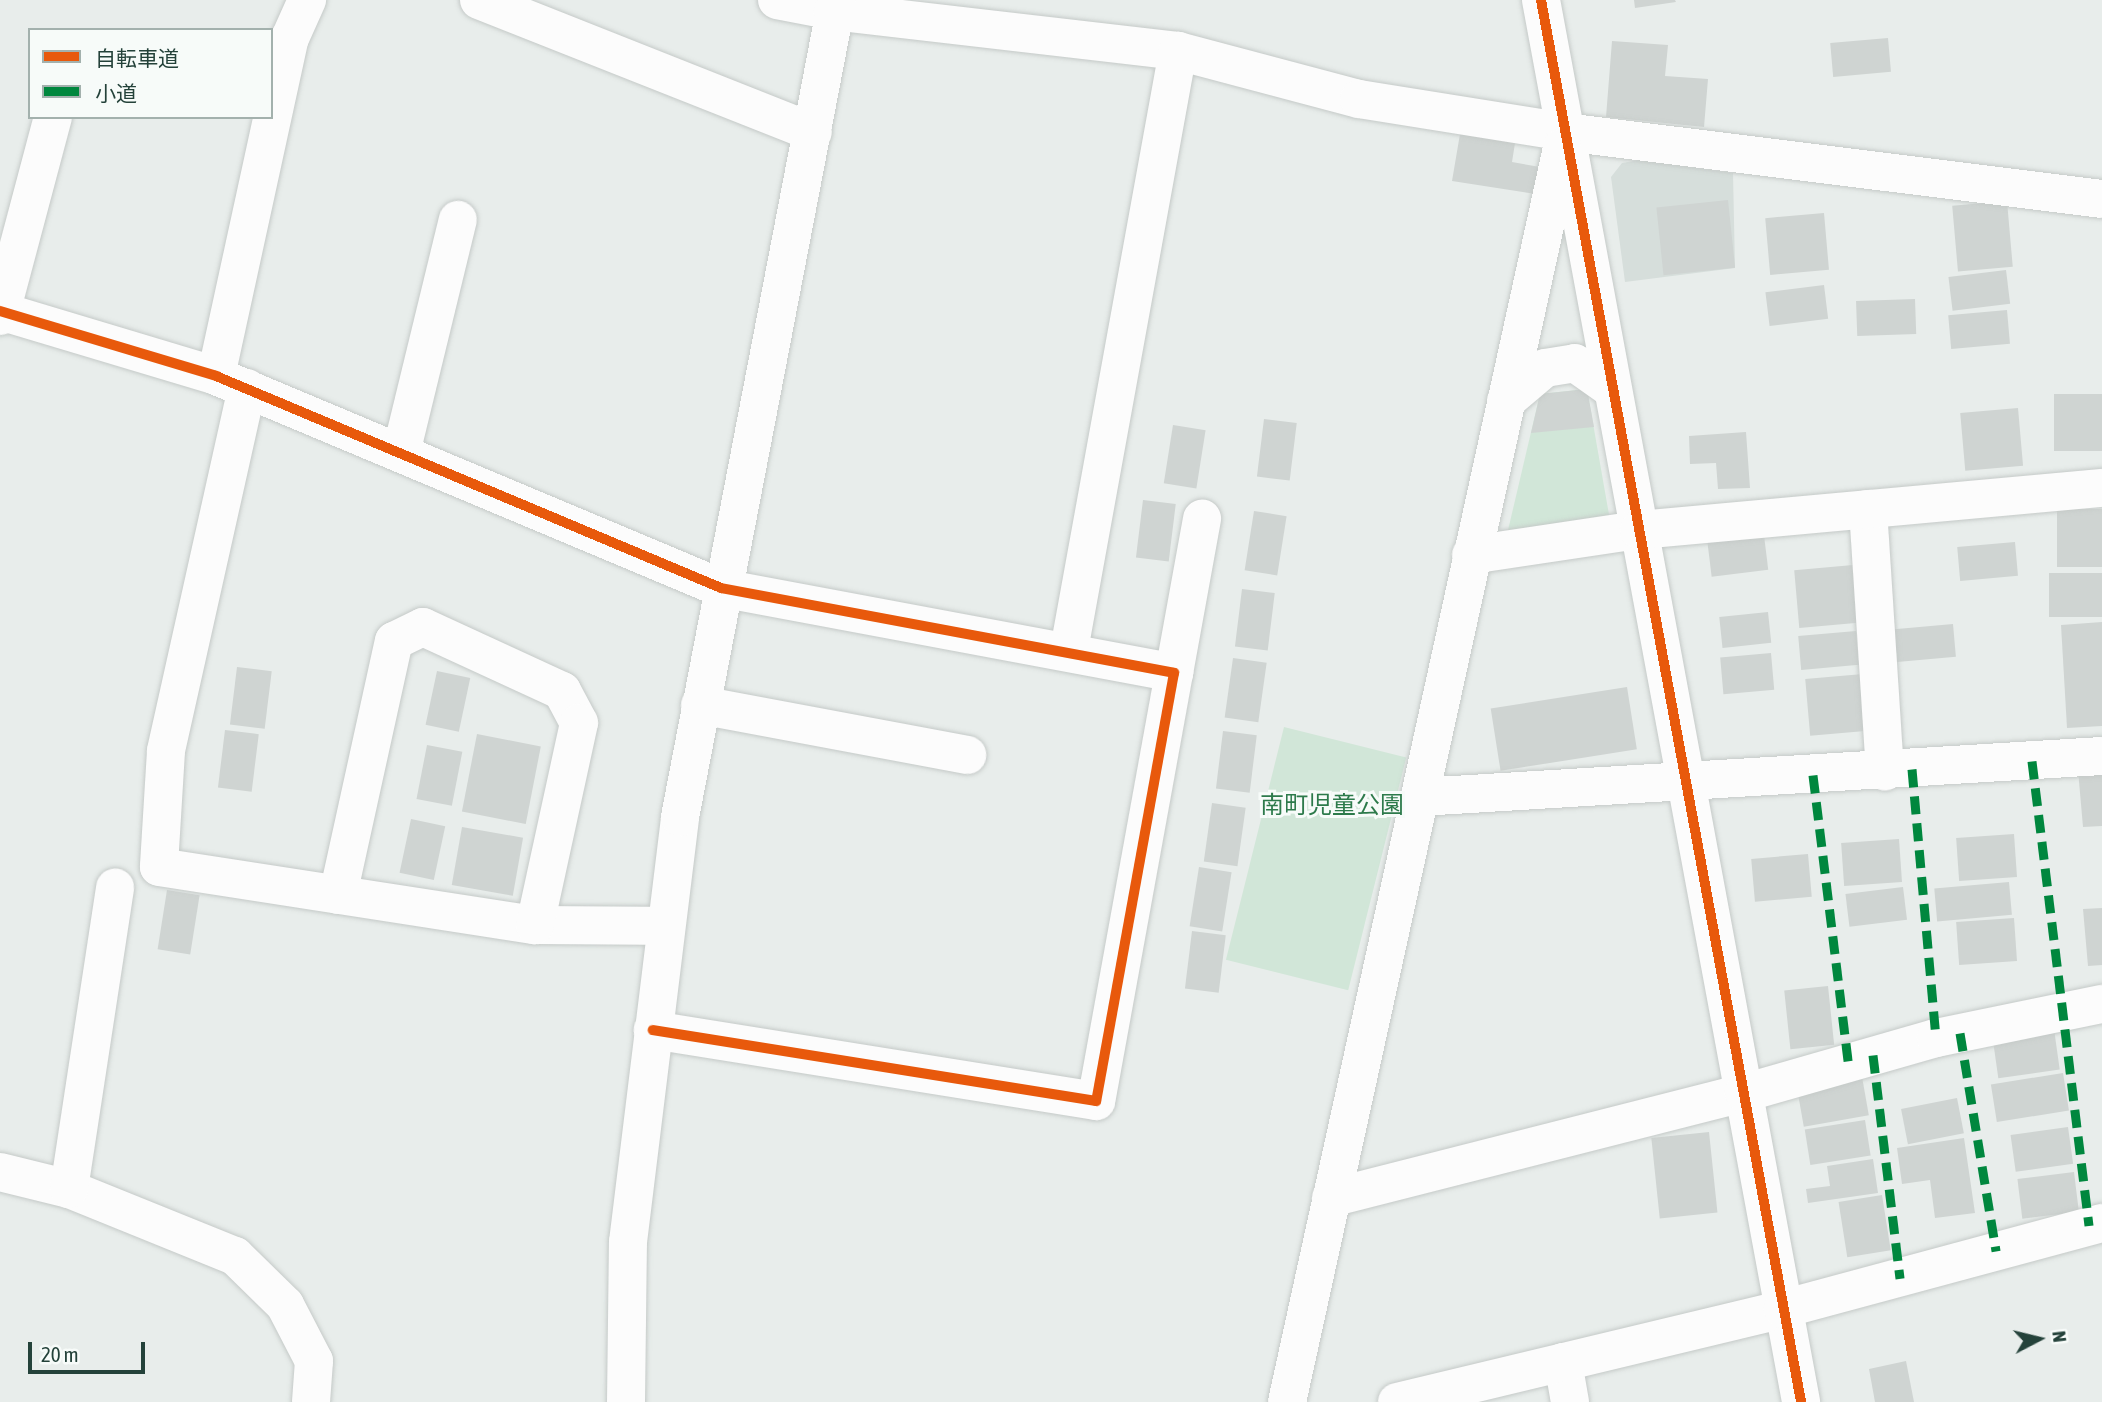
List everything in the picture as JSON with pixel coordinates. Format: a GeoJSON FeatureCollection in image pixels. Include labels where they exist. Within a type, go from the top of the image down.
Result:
{"type":"FeatureCollection","features":[{"type":"Feature","properties":{"kind":"street"},"geometry":{"type":"LineString","coordinates":[[307,0],[290,38],[166,751],[159,867],[535,925],[666,926]]}},
{"type":"Feature","properties":{"kind":"street"},"geometry":{"type":"LineString","coordinates":[[479,0],[813,132]]}},
{"type":"Feature","properties":{"kind":"street"},"geometry":{"type":"LineString","coordinates":[[777,0],[1178,51],[1359,99],[1565,132],[2102,199]]}},
{"type":"Feature","properties":{"kind":"street"},"geometry":{"type":"LineString","coordinates":[[1541,0],[1801,1402]]}},
{"type":"Feature","properties":{"kind":"street"},"geometry":{"type":"LineString","coordinates":[[626,1402],[628,1242],[666,926],[721,588],[813,132],[835,6]]}},
{"type":"Feature","properties":{"kind":"street"},"geometry":{"type":"LineString","coordinates":[[1069,650],[1178,51]]}},
{"type":"Feature","properties":{"kind":"street"},"geometry":{"type":"LineString","coordinates":[[52,119],[1,313],[232,382],[721,588],[1069,650],[1174,673]]}},
{"type":"Feature","properties":{"kind":"street"},"geometry":{"type":"LineString","coordinates":[[1287,1402],[1565,132]]}},
{"type":"Feature","properties":{"kind":"street"},"geometry":{"type":"LineString","coordinates":[[401,453],[458,220]]}},
{"type":"Feature","properties":{"kind":"street"},"geometry":{"type":"LineString","coordinates":[[1506,401],[1545,368],[1575,363],[1612,389]]}},
{"type":"Feature","properties":{"kind":"street"},"geometry":{"type":"LineString","coordinates":[[1472,555],[1639,530],[2102,488]]}},
{"type":"Feature","properties":{"kind":"street"},"geometry":{"type":"LineString","coordinates":[[1868,509],[1885,771]]}},
{"type":"Feature","properties":{"kind":"street"},"geometry":{"type":"LineString","coordinates":[[653,1030],[1096,1101],[1202,519]]}},
{"type":"Feature","properties":{"kind":"street"},"geometry":{"type":"LineString","coordinates":[[338,895],[394,641],[423,627],[562,691],[579,723],[535,925]]}},
{"type":"Feature","properties":{"kind":"street"},"geometry":{"type":"LineString","coordinates":[[700,705],[967,755]]}},
{"type":"Feature","properties":{"kind":"street"},"geometry":{"type":"LineString","coordinates":[[1420,797],[1686,784],[2102,756]]}},
{"type":"Feature","properties":{"kind":"street"},"geometry":{"type":"LineString","coordinates":[[69,1189],[115,887]]}},
{"type":"Feature","properties":{"kind":"street"},"geometry":{"type":"LineString","coordinates":[[1331,1198],[1744,1093],[1936,1038],[2102,1004]]}},
{"type":"Feature","properties":{"kind":"street"},"geometry":{"type":"LineString","coordinates":[[0,1172],[69,1189],[235,1256],[285,1305],[314,1361],[311,1402]]}},
{"type":"Feature","properties":{"kind":"street"},"geometry":{"type":"LineString","coordinates":[[1397,1402],[1783,1309],[2102,1223]]}},
{"type":"Feature","properties":{"kind":"street"},"geometry":{"type":"LineString","coordinates":[[1563,1362],[1570,1402]]}},
{"type":"Feature","properties":{"kind":"shaded area"},"geometry":{"type":"Polygon","coordinates":[[[1640,160],[1733,173],[1735,268],[1625,282],[1611,177],[1622,163],[1640,160]]]}},
{"type":"Feature","properties":{"kind":"green space"},"geometry":{"type":"Polygon","coordinates":[[[1587,389],[1611,526],[1505,543],[1540,394],[1587,389]]]}},
{"type":"Feature","properties":{"kind":"green space","name":"南町児童公園"},"geometry":{"type":"Polygon","coordinates":[[[1284,727],[1406,757],[1348,990],[1226,960],[1284,727]]]}},
{"type":"Feature","properties":{"kind":"building"},"geometry":{"type":"Polygon","coordinates":[[[1634,0],[1675,0],[1676,2],[1635,8],[1634,0]]]}},
{"type":"Feature","properties":{"kind":"building"},"geometry":{"type":"Polygon","coordinates":[[[1888,38],[1891,72],[1833,77],[1830,43],[1888,38]]]}},
{"type":"Feature","properties":{"kind":"building"},"geometry":{"type":"Polygon","coordinates":[[[1612,41],[1668,45],[1665,76],[1708,79],[1704,127],[1606,117],[1612,41]]]}},
{"type":"Feature","properties":{"kind":"building"},"geometry":{"type":"Polygon","coordinates":[[[1461,128],[1516,137],[1512,162],[1540,167],[1536,194],[1452,181],[1461,128]]]}},
{"type":"Feature","properties":{"kind":"building"},"geometry":{"type":"Polygon","coordinates":[[[1728,200],[1735,268],[1664,275],[1656,208],[1728,200]]]}},
{"type":"Feature","properties":{"kind":"building"},"geometry":{"type":"Polygon","coordinates":[[[2007,201],[2013,267],[1958,272],[1952,206],[2007,201]]]}},
{"type":"Feature","properties":{"kind":"building"},"geometry":{"type":"Polygon","coordinates":[[[1824,213],[1829,270],[1770,275],[1765,218],[1824,213]]]}},
{"type":"Feature","properties":{"kind":"building"},"geometry":{"type":"Polygon","coordinates":[[[2006,270],[2010,304],[1953,311],[1948,277],[2006,270]]]}},
{"type":"Feature","properties":{"kind":"building"},"geometry":{"type":"Polygon","coordinates":[[[1824,285],[1828,319],[1770,326],[1765,292],[1824,285]]]}},
{"type":"Feature","properties":{"kind":"building"},"geometry":{"type":"Polygon","coordinates":[[[1915,299],[1916,334],[1857,336],[1856,301],[1915,299]]]}},
{"type":"Feature","properties":{"kind":"building"},"geometry":{"type":"Polygon","coordinates":[[[2007,310],[2010,344],[1951,349],[1948,315],[2007,310]]]}},
{"type":"Feature","properties":{"kind":"building"},"geometry":{"type":"Polygon","coordinates":[[[1587,389],[1594,427],[1531,433],[1540,394],[1587,389]]]}},
{"type":"Feature","properties":{"kind":"building"},"geometry":{"type":"Polygon","coordinates":[[[2054,394],[2102,394],[2102,451],[2054,451],[2054,394]]]}},
{"type":"Feature","properties":{"kind":"building"},"geometry":{"type":"Polygon","coordinates":[[[2018,408],[2023,466],[1965,471],[1960,413],[2018,408]]]}},
{"type":"Feature","properties":{"kind":"building"},"geometry":{"type":"Polygon","coordinates":[[[1264,419],[1297,423],[1290,481],[1257,477],[1264,419]]]}},
{"type":"Feature","properties":{"kind":"building"},"geometry":{"type":"Polygon","coordinates":[[[1173,425],[1206,430],[1196,488],[1164,483],[1173,425]]]}},
{"type":"Feature","properties":{"kind":"building"},"geometry":{"type":"Polygon","coordinates":[[[1746,432],[1750,488],[1718,489],[1716,463],[1690,464],[1689,436],[1746,432]]]}},
{"type":"Feature","properties":{"kind":"building"},"geometry":{"type":"Polygon","coordinates":[[[1143,500],[1176,504],[1169,562],[1136,558],[1143,500]]]}},
{"type":"Feature","properties":{"kind":"building"},"geometry":{"type":"Polygon","coordinates":[[[2057,509],[2102,509],[2102,567],[2057,567],[2057,509]]]}},
{"type":"Feature","properties":{"kind":"building"},"geometry":{"type":"Polygon","coordinates":[[[1254,511],[1287,516],[1277,575],[1245,570],[1254,511]]]}},
{"type":"Feature","properties":{"kind":"building"},"geometry":{"type":"Polygon","coordinates":[[[1763,527],[1768,570],[1712,577],[1706,534],[1763,527]]]}},
{"type":"Feature","properties":{"kind":"building"},"geometry":{"type":"Polygon","coordinates":[[[2015,542],[2018,576],[1960,581],[1957,547],[2015,542]]]}},
{"type":"Feature","properties":{"kind":"building"},"geometry":{"type":"Polygon","coordinates":[[[1853,565],[1858,623],[1799,628],[1794,570],[1853,565]]]}},
{"type":"Feature","properties":{"kind":"building"},"geometry":{"type":"Polygon","coordinates":[[[2049,573],[2102,573],[2102,617],[2049,617],[2049,573]]]}},
{"type":"Feature","properties":{"kind":"building"},"geometry":{"type":"Polygon","coordinates":[[[1242,589],[1275,593],[1268,651],[1235,647],[1242,589]]]}},
{"type":"Feature","properties":{"kind":"building"},"geometry":{"type":"Polygon","coordinates":[[[1768,612],[1771,643],[1723,648],[1719,617],[1768,612]]]}},
{"type":"Feature","properties":{"kind":"building"},"geometry":{"type":"Polygon","coordinates":[[[2102,622],[2102,726],[2067,728],[2061,625],[2102,622]]]}},
{"type":"Feature","properties":{"kind":"building"},"geometry":{"type":"Polygon","coordinates":[[[1953,624],[1956,657],[1897,662],[1894,629],[1953,624]]]}},
{"type":"Feature","properties":{"kind":"building"},"geometry":{"type":"Polygon","coordinates":[[[1856,631],[1859,665],[1801,670],[1798,636],[1856,631]]]}},
{"type":"Feature","properties":{"kind":"building"},"geometry":{"type":"Polygon","coordinates":[[[1771,653],[1774,690],[1723,694],[1720,657],[1771,653]]]}},
{"type":"Feature","properties":{"kind":"building"},"geometry":{"type":"Polygon","coordinates":[[[1233,658],[1267,663],[1258,722],[1225,717],[1233,658]]]}},
{"type":"Feature","properties":{"kind":"building"},"geometry":{"type":"Polygon","coordinates":[[[237,667],[272,671],[265,729],[230,725],[237,667]]]}},
{"type":"Feature","properties":{"kind":"building"},"geometry":{"type":"Polygon","coordinates":[[[437,671],[470,678],[459,732],[426,725],[437,671]]]}},
{"type":"Feature","properties":{"kind":"building"},"geometry":{"type":"Polygon","coordinates":[[[1863,674],[1868,731],[1810,736],[1805,679],[1863,674]]]}},
{"type":"Feature","properties":{"kind":"building"},"geometry":{"type":"Polygon","coordinates":[[[1627,687],[1637,749],[1501,771],[1491,709],[1627,687]]]}},
{"type":"Feature","properties":{"kind":"building"},"geometry":{"type":"Polygon","coordinates":[[[225,730],[259,734],[252,792],[218,788],[225,730]]]}},
{"type":"Feature","properties":{"kind":"building"},"geometry":{"type":"Polygon","coordinates":[[[1223,731],[1257,735],[1250,793],[1216,789],[1223,731]]]}},
{"type":"Feature","properties":{"kind":"building"},"geometry":{"type":"Polygon","coordinates":[[[477,734],[541,746],[526,824],[462,812],[477,734]]]}},
{"type":"Feature","properties":{"kind":"building"},"geometry":{"type":"Polygon","coordinates":[[[427,745],[462,752],[452,806],[417,799],[427,745]]]}},
{"type":"Feature","properties":{"kind":"building"},"geometry":{"type":"Polygon","coordinates":[[[2102,768],[2102,826],[2083,827],[2078,770],[2102,768]]]}},
{"type":"Feature","properties":{"kind":"building"},"geometry":{"type":"Polygon","coordinates":[[[1212,803],[1246,808],[1237,866],[1204,861],[1212,803]]]}},
{"type":"Feature","properties":{"kind":"building"},"geometry":{"type":"Polygon","coordinates":[[[411,819],[445,826],[434,880],[400,873],[411,819]]]}},
{"type":"Feature","properties":{"kind":"building"},"geometry":{"type":"Polygon","coordinates":[[[462,827],[523,838],[513,896],[452,885],[462,827]]]}},
{"type":"Feature","properties":{"kind":"building"},"geometry":{"type":"Polygon","coordinates":[[[2014,834],[2017,877],[1959,881],[1956,838],[2014,834]]]}},
{"type":"Feature","properties":{"kind":"building"},"geometry":{"type":"Polygon","coordinates":[[[1899,839],[1902,882],[1844,886],[1841,843],[1899,839]]]}},
{"type":"Feature","properties":{"kind":"building"},"geometry":{"type":"Polygon","coordinates":[[[1808,854],[1812,897],[1755,902],[1751,859],[1808,854]]]}},
{"type":"Feature","properties":{"kind":"building"},"geometry":{"type":"Polygon","coordinates":[[[1199,867],[1232,872],[1222,931],[1190,926],[1199,867]]]}},
{"type":"Feature","properties":{"kind":"building"},"geometry":{"type":"Polygon","coordinates":[[[2009,882],[2012,915],[1937,921],[1934,889],[2009,882]]]}},
{"type":"Feature","properties":{"kind":"building"},"geometry":{"type":"Polygon","coordinates":[[[1903,887],[1907,920],[1849,927],[1845,894],[1903,887]]]}},
{"type":"Feature","properties":{"kind":"building"},"geometry":{"type":"Polygon","coordinates":[[[167,890],[200,895],[190,954],[158,949],[167,890]]]}},
{"type":"Feature","properties":{"kind":"building"},"geometry":{"type":"Polygon","coordinates":[[[2102,908],[2102,965],[2088,966],[2083,909],[2102,908]]]}},
{"type":"Feature","properties":{"kind":"building"},"geometry":{"type":"Polygon","coordinates":[[[2014,918],[2017,961],[1959,965],[1956,922],[2014,918]]]}},
{"type":"Feature","properties":{"kind":"building"},"geometry":{"type":"Polygon","coordinates":[[[1192,931],[1226,935],[1219,993],[1185,989],[1192,931]]]}},
{"type":"Feature","properties":{"kind":"building"},"geometry":{"type":"Polygon","coordinates":[[[1828,986],[1834,1045],[1790,1049],[1784,991],[1828,986]]]}},
{"type":"Feature","properties":{"kind":"building"},"geometry":{"type":"Polygon","coordinates":[[[2054,1029],[2060,1070],[1998,1078],[1993,1038],[2054,1029]]]}},
{"type":"Feature","properties":{"kind":"building"},"geometry":{"type":"Polygon","coordinates":[[[1861,1071],[1869,1115],[1804,1127],[1796,1082],[1861,1071]]]}},
{"type":"Feature","properties":{"kind":"building"},"geometry":{"type":"Polygon","coordinates":[[[2063,1073],[2069,1111],[1997,1122],[1991,1084],[2063,1073]]]}},
{"type":"Feature","properties":{"kind":"building"},"geometry":{"type":"Polygon","coordinates":[[[1957,1098],[1964,1133],[1908,1144],[1901,1109],[1957,1098]]]}},
{"type":"Feature","properties":{"kind":"building"},"geometry":{"type":"Polygon","coordinates":[[[1865,1120],[1871,1156],[1810,1165],[1805,1130],[1865,1120]]]}},
{"type":"Feature","properties":{"kind":"building"},"geometry":{"type":"Polygon","coordinates":[[[2068,1127],[2073,1164],[2016,1172],[2011,1135],[2068,1127]]]}},
{"type":"Feature","properties":{"kind":"building"},"geometry":{"type":"Polygon","coordinates":[[[1709,1132],[1717,1213],[1660,1219],[1651,1138],[1709,1132]]]}},
{"type":"Feature","properties":{"kind":"building"},"geometry":{"type":"Polygon","coordinates":[[[1964,1138],[1975,1213],[1935,1218],[1930,1180],[1902,1184],[1897,1148],[1964,1138]]]}},
{"type":"Feature","properties":{"kind":"building"},"geometry":{"type":"Polygon","coordinates":[[[1873,1159],[1878,1193],[1808,1203],[1806,1189],[1830,1186],[1827,1166],[1873,1159]]]}},
{"type":"Feature","properties":{"kind":"building"},"geometry":{"type":"Polygon","coordinates":[[[2074,1172],[2079,1212],[2022,1219],[2017,1179],[2074,1172]]]}},
{"type":"Feature","properties":{"kind":"building"},"geometry":{"type":"Polygon","coordinates":[[[1882,1195],[1891,1250],[1847,1257],[1839,1202],[1882,1195]]]}},
{"type":"Feature","properties":{"kind":"building"},"geometry":{"type":"Polygon","coordinates":[[[1906,1361],[1914,1402],[1875,1402],[1869,1369],[1906,1361]]]}},
{"type":"Feature","properties":{"kind":"marked path"},"geometry":{"type":"LineString","coordinates":[[2032,761],[2089,1226]]}},
{"type":"Feature","properties":{"kind":"marked path"},"geometry":{"type":"LineString","coordinates":[[1912,769],[1936,1038]]}},
{"type":"Feature","properties":{"kind":"marked path"},"geometry":{"type":"LineString","coordinates":[[1813,775],[1848,1061]]}},
{"type":"Feature","properties":{"kind":"marked path"},"geometry":{"type":"LineString","coordinates":[[1960,1033],[1996,1251]]}},
{"type":"Feature","properties":{"kind":"marked path"},"geometry":{"type":"LineString","coordinates":[[1873,1055],[1900,1278]]}},
{"type":"Feature","properties":{"kind":"cycle path"},"geometry":{"type":"LineString","coordinates":[[1541,0],[1801,1402]]}},
{"type":"Feature","properties":{"kind":"cycle path"},"geometry":{"type":"LineString","coordinates":[[0,311],[216,376],[721,588],[1174,673],[1096,1101],[653,1030]]}}]}
